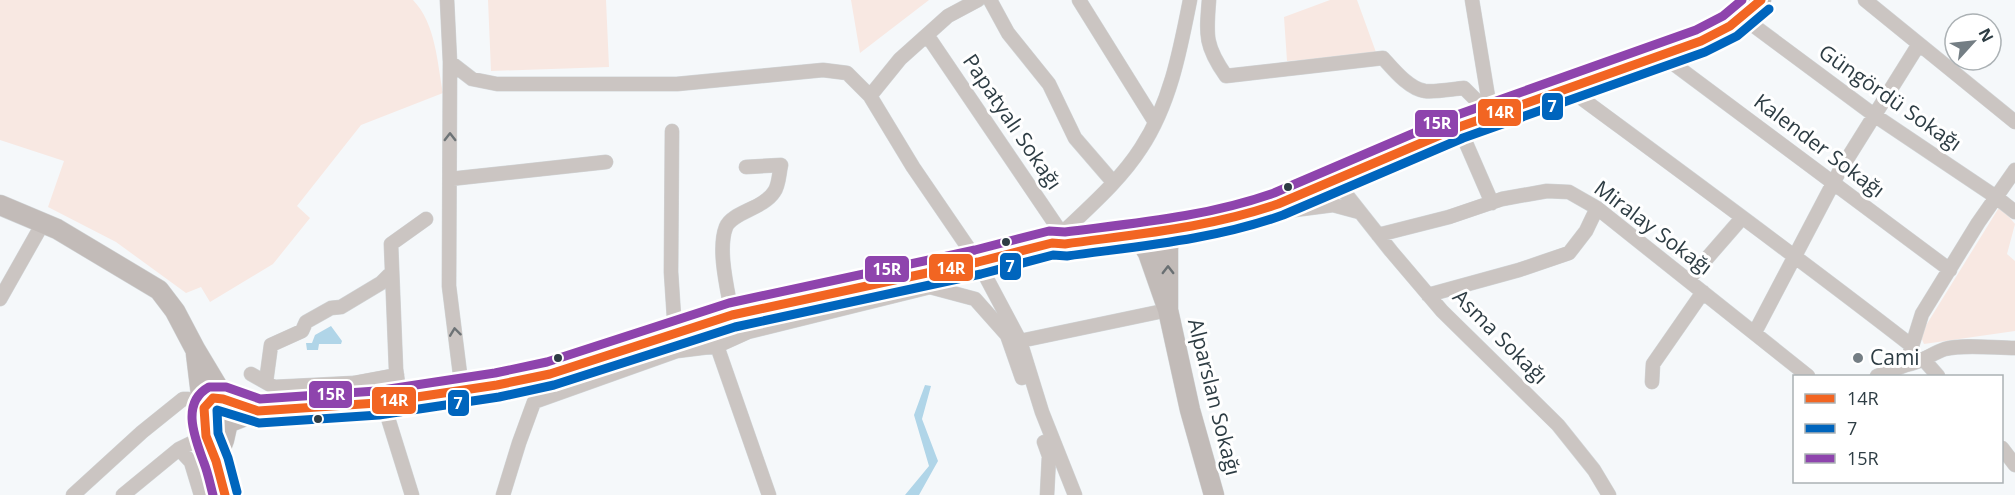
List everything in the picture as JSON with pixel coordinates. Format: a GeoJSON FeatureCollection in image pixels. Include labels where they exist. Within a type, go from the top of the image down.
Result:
{"type":"FeatureCollection","features":[{"type":"Feature","properties":{"kind":"street"},"geometry":{"type":"LineString","coordinates":[[447,0],[450,62],[449,286],[462,390]]}},
{"type":"Feature","properties":{"kind":"street"},"geometry":{"type":"LineString","coordinates":[[870,96],[900,58],[948,16],[978,0]]}},
{"type":"Feature","properties":{"kind":"street"},"geometry":{"type":"LineString","coordinates":[[990,0],[1008,33],[1049,84],[1075,138],[1113,182]]}},
{"type":"Feature","properties":{"kind":"street"},"geometry":{"type":"LineString","coordinates":[[1079,0],[1155,122]]}},
{"type":"Feature","properties":{"kind":"street"},"geometry":{"type":"LineString","coordinates":[[73,495],[142,432],[183,399],[188,399],[205,420],[215,425],[224,424],[258,411],[392,400],[550,374],[732,315],[978,262],[1057,238],[1113,182],[1141,148],[1169,90],[1191,0]]}},
{"type":"Feature","properties":{"kind":"street"},"geometry":{"type":"LineString","coordinates":[[1209,0],[1206,33],[1214,58],[1226,76],[1383,58],[1405,79],[1423,91],[1464,88],[1491,115]]}},
{"type":"Feature","properties":{"kind":"street"},"geometry":{"type":"LineString","coordinates":[[1472,0],[1491,115]]}},
{"type":"Feature","properties":{"kind":"street"},"geometry":{"type":"LineString","coordinates":[[1057,238],[1065,244],[1170,231],[1250,214],[1459,127],[1663,56],[1716,34],[1742,17],[1761,0]]}},
{"type":"Feature","properties":{"kind":"street"},"geometry":{"type":"LineString","coordinates":[[1865,0],[2015,122]]}},
{"type":"Feature","properties":{"kind":"street","name":"Güngördü Sokağı"},"geometry":{"type":"LineString","coordinates":[[1742,17],[1874,115],[2015,212]]}},
{"type":"Feature","properties":{"kind":"street","name":"Papatyalı Sokağı"},"geometry":{"type":"LineString","coordinates":[[927,35],[1057,238]]}},
{"type":"Feature","properties":{"kind":"street"},"geometry":{"type":"LineString","coordinates":[[1755,332],[1833,183],[1919,44]]}},
{"type":"Feature","properties":{"kind":"street","name":"Kalender Sokağı"},"geometry":{"type":"LineString","coordinates":[[1663,56],[1950,270]]}},
{"type":"Feature","properties":{"kind":"street"},"geometry":{"type":"LineString","coordinates":[[450,62],[471,79],[497,84],[677,84],[823,70],[847,73],[870,96],[913,166],[978,262],[1020,341],[1042,412],[1075,495]]}},
{"type":"Feature","properties":{"kind":"street"},"geometry":{"type":"LineString","coordinates":[[1569,89],[1796,256],[1912,345]]}},
{"type":"Feature","properties":{"kind":"street"},"geometry":{"type":"LineString","coordinates":[[1459,127],[1492,203]]}},
{"type":"Feature","properties":{"kind":"street"},"geometry":{"type":"LineString","coordinates":[[672,131],[671,272],[675,333]]}},
{"type":"Feature","properties":{"kind":"street"},"geometry":{"type":"LineString","coordinates":[[450,179],[606,162]]}},
{"type":"Feature","properties":{"kind":"street"},"geometry":{"type":"LineString","coordinates":[[732,315],[723,256],[726,226],[733,219],[764,204],[775,191],[781,165],[746,167]]}},
{"type":"Feature","properties":{"kind":"street"},"geometry":{"type":"LineString","coordinates":[[1906,365],[1922,314],[2015,170]]}},
{"type":"Feature","properties":{"kind":"street","name":"Asma Sokağı"},"geometry":{"type":"LineString","coordinates":[[1334,179],[1428,295],[1558,425],[1587,461],[1608,495]]}},
{"type":"Feature","properties":{"kind":"street","name":"Miralay Sokağı"},"geometry":{"type":"LineString","coordinates":[[1378,235],[1449,218],[1492,203],[1546,191],[1569,192],[1597,208],[1807,375]]}},
{"type":"Feature","properties":{"kind":"street"},"geometry":{"type":"LineString","coordinates":[[1250,214],[1268,214],[1333,205],[1359,212]]}},
{"type":"Feature","properties":{"kind":"street"},"geometry":{"type":"LineString","coordinates":[[0,206],[57,229],[159,290],[176,312],[231,409],[232,413],[216,461]]}},
{"type":"Feature","properties":{"kind":"street"},"geometry":{"type":"LineString","coordinates":[[1428,295],[1519,270],[1569,253],[1586,231],[1597,208]]}},
{"type":"Feature","properties":{"kind":"street"},"geometry":{"type":"LineString","coordinates":[[1688,280],[1742,218]]}},
{"type":"Feature","properties":{"kind":"street"},"geometry":{"type":"LineString","coordinates":[[412,495],[392,400],[397,375],[391,244],[426,219]]}},
{"type":"Feature","properties":{"kind":"street"},"geometry":{"type":"LineString","coordinates":[[0,299],[43,223]]}},
{"type":"Feature","properties":{"kind":"street","name":"Alparslan Sokağı"},"geometry":{"type":"LineString","coordinates":[[1168,310],[1170,231]]}},
{"type":"Feature","properties":{"kind":"street","name":"Alparslan Sokağı"},"geometry":{"type":"LineString","coordinates":[[1137,235],[1148,253],[1168,310],[1190,410],[1214,495]]}},
{"type":"Feature","properties":{"kind":"street"},"geometry":{"type":"LineString","coordinates":[[266,382],[271,345],[302,331],[306,322],[331,308],[341,307],[381,284],[391,273]]}},
{"type":"Feature","properties":{"kind":"street"},"geometry":{"type":"LineString","coordinates":[[503,495],[534,402],[677,351],[717,346],[748,332],[930,287],[975,299],[1007,335],[1049,456],[1047,495]]}},
{"type":"Feature","properties":{"kind":"street"},"geometry":{"type":"LineString","coordinates":[[1652,382],[1653,364],[1703,292]]}},
{"type":"Feature","properties":{"kind":"street"},"geometry":{"type":"LineString","coordinates":[[1020,341],[1168,310]]}},
{"type":"Feature","properties":{"kind":"street"},"geometry":{"type":"LineString","coordinates":[[717,346],[769,495]]}},
{"type":"Feature","properties":{"kind":"street"},"geometry":{"type":"LineString","coordinates":[[1880,375],[1924,360],[1945,349],[2015,348]]}},
{"type":"Feature","properties":{"kind":"street"},"geometry":{"type":"LineString","coordinates":[[195,349],[205,420],[225,495]]}},
{"type":"Feature","properties":{"kind":"street"},"geometry":{"type":"LineString","coordinates":[[1924,360],[1937,375]]}},
{"type":"Feature","properties":{"kind":"street"},"geometry":{"type":"LineString","coordinates":[[251,374],[274,387],[354,383],[397,375]]}},
{"type":"Feature","properties":{"kind":"street"},"geometry":{"type":"LineString","coordinates":[[123,495],[179,449],[205,420],[209,400],[218,398],[258,411]]}},
{"type":"Feature","properties":{"kind":"street"},"geometry":{"type":"LineString","coordinates":[[179,449],[191,462],[201,495]]}},
{"type":"Feature","properties":{"kind":"street"},"geometry":{"type":"LineString","coordinates":[[2003,450],[2015,465]]}},
{"type":"Feature","properties":{"kind":"shaded area"},"geometry":{"type":"Polygon","coordinates":[[[0,0],[413,0],[427,20],[431,32],[443,93],[361,125],[297,206],[310,218],[273,264],[210,302],[201,287],[186,293],[116,242],[48,207],[64,161],[0,140],[0,0]]]}},
{"type":"Feature","properties":{"kind":"shaded area"},"geometry":{"type":"Polygon","coordinates":[[[488,0],[606,0],[609,67],[491,71],[488,0]]]}},
{"type":"Feature","properties":{"kind":"shaded area"},"geometry":{"type":"Polygon","coordinates":[[[851,0],[929,0],[860,53],[851,0]]]}},
{"type":"Feature","properties":{"kind":"shaded area"},"geometry":{"type":"Polygon","coordinates":[[[1330,0],[1357,0],[1377,55],[1287,61],[1284,17],[1330,0]]]}},
{"type":"Feature","properties":{"kind":"shaded area"},"geometry":{"type":"Polygon","coordinates":[[[2000,206],[2015,224],[2007,254],[2015,261],[2015,331],[1924,344],[1920,335],[2000,206]]]}},
{"type":"Feature","properties":{"kind":"water"},"geometry":{"type":"Polygon","coordinates":[[[331,326],[342,341],[341,344],[319,344],[318,350],[307,350],[306,343],[312,343],[315,335],[331,326]]]}},
{"type":"Feature","properties":{"kind":"water"},"geometry":{"type":"Polygon","coordinates":[[[925,385],[931,386],[922,419],[938,461],[919,495],[905,495],[929,466],[914,415],[925,385]]]}},
{"type":"Feature","properties":{"kind":"transit line","name":"15R"},"geometry":{"type":"LineString","coordinates":[[213,495],[192,422],[195,402],[200,394],[209,387],[226,387],[260,399],[376,391],[495,373],[547,362],[729,303],[975,250],[1049,231],[1065,232],[1144,222],[1222,208],[1274,193],[1454,116],[1696,30],[1723,16],[1742,0]]}},
{"type":"Feature","properties":{"kind":"transit line","name":"14R"},"geometry":{"type":"LineString","coordinates":[[225,495],[216,461],[206,436],[204,408],[213,398],[223,399],[258,411],[377,403],[497,385],[550,374],[732,315],[978,262],[1052,243],[1065,244],[1146,233],[1226,219],[1278,204],[1459,127],[1701,41],[1730,26],[1761,0]]}},
{"type":"Feature","properties":{"kind":"transit line","name":"7"},"geometry":{"type":"LineString","coordinates":[[237,492],[228,458],[218,433],[217,410],[259,423],[379,415],[499,397],[554,385],[735,327],[981,274],[1053,255],[1067,256],[1149,245],[1230,231],[1283,215],[1463,138],[1705,52],[1737,36],[1769,9]]}},
{"type":"Feature","properties":{"kind":"place","name":"Cami"},"geometry":{"type":"Point","coordinates":[1858,358]}}]}
